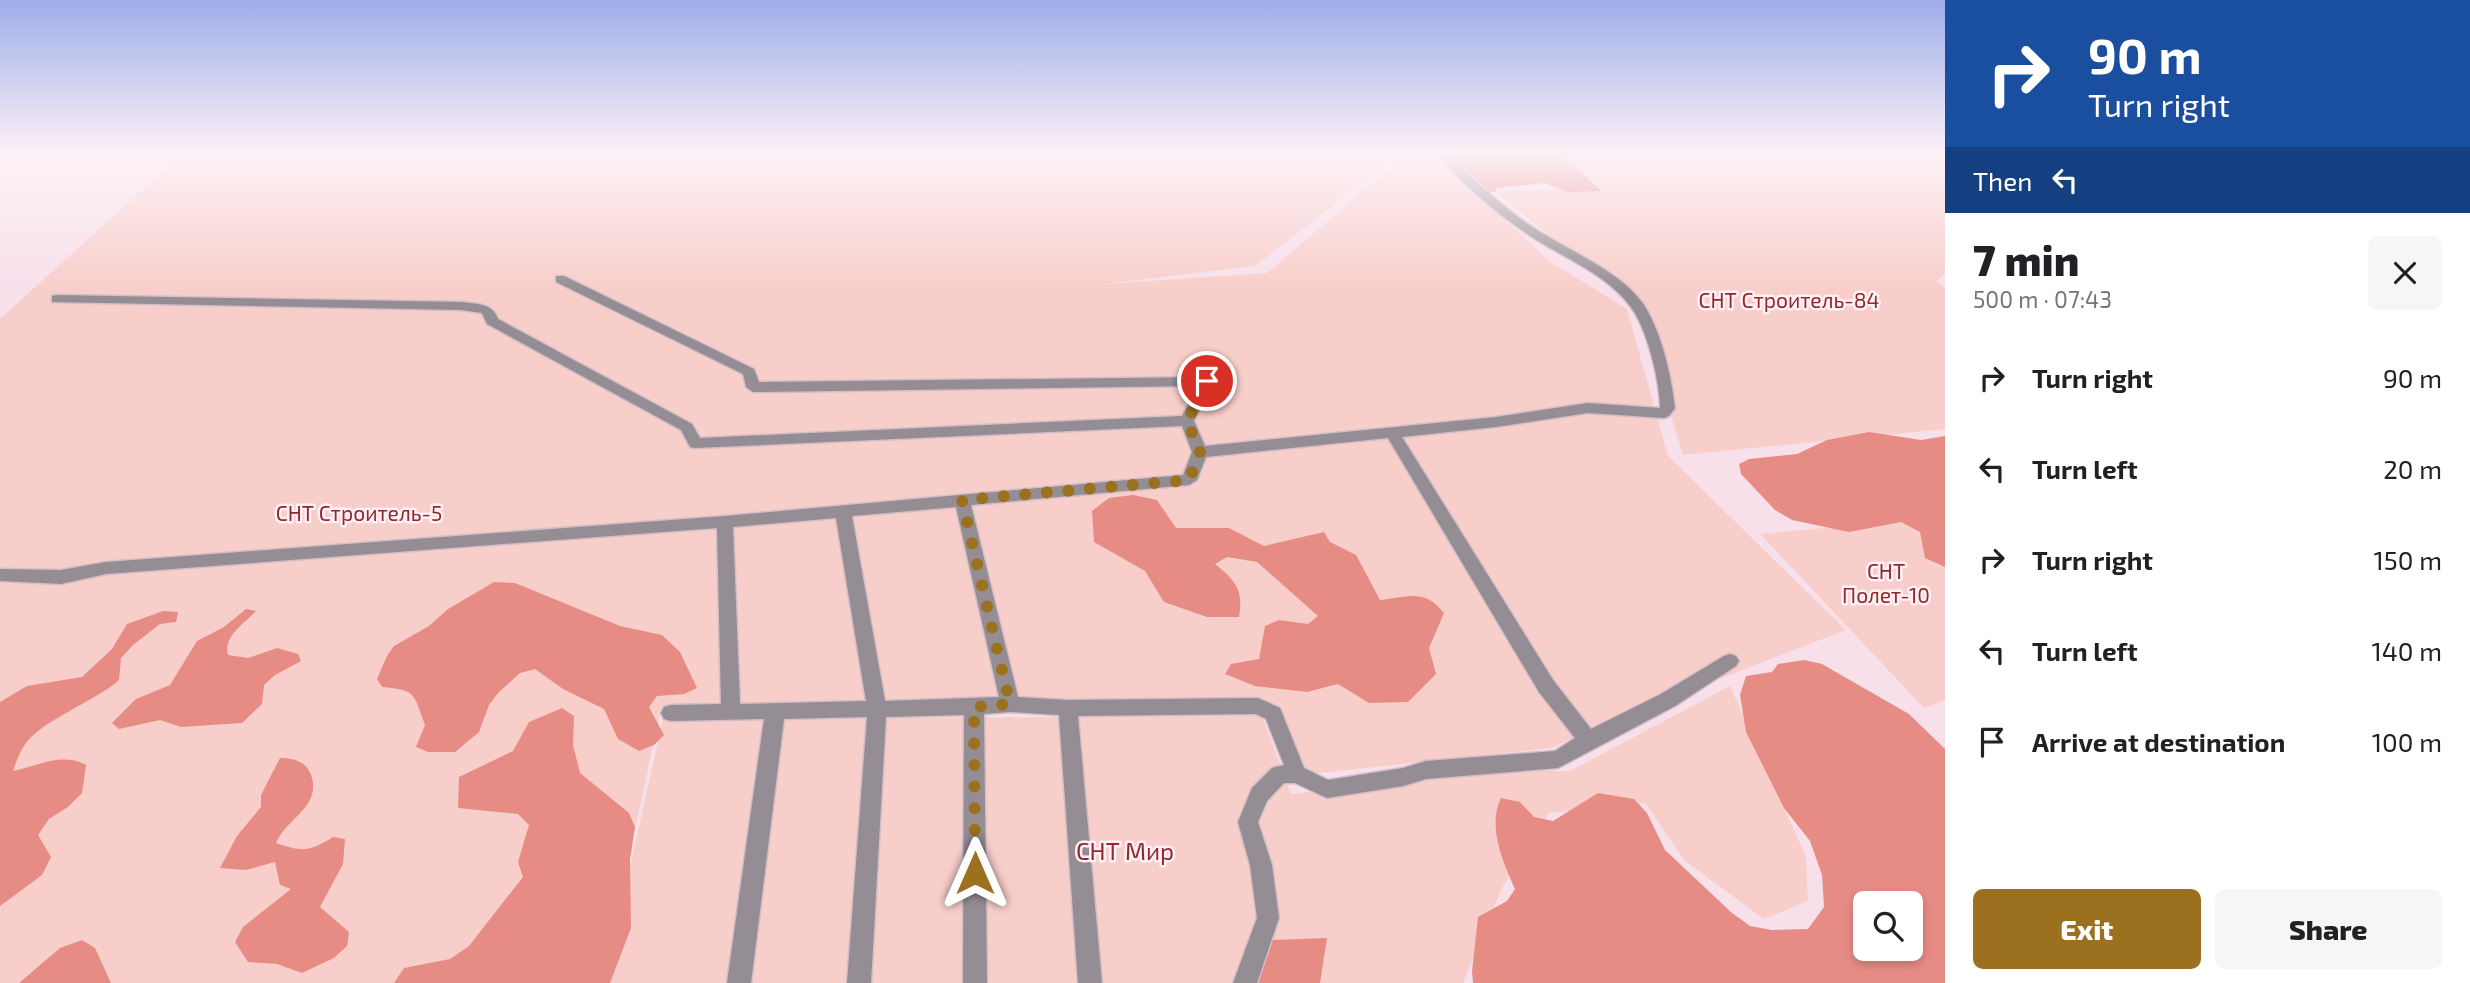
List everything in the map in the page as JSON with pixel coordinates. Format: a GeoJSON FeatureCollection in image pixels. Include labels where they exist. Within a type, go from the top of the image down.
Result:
{"type":"FeatureCollection","features":[{"type":"Feature","properties":{"kind":"street"},"geometry":{"type":"LineString","coordinates":[[1200,452],[1496,422],[1588,408],[1664,413],[1668,408],[1653,346],[1638,307],[1619,289],[1530,231],[1488,199]]}},
{"type":"Feature","properties":{"kind":"street"},"geometry":{"type":"LineString","coordinates":[[0,575],[61,577],[106,568],[725,522],[1189,480],[1200,452],[1187,421],[1207,381],[752,387],[749,372],[560,279]]}},
{"type":"Feature","properties":{"kind":"street"},"geometry":{"type":"LineString","coordinates":[[57,299],[345,302],[461,306],[486,310],[492,321],[687,427],[695,443],[1187,421]]}},
{"type":"Feature","properties":{"kind":"street"},"geometry":{"type":"LineString","coordinates":[[1391,432],[1546,686],[1588,740]]}},
{"type":"Feature","properties":{"kind":"street"},"geometry":{"type":"LineString","coordinates":[[962,500],[1010,704]]}},
{"type":"Feature","properties":{"kind":"street"},"geometry":{"type":"LineString","coordinates":[[843,512],[877,710],[859,983]]}},
{"type":"Feature","properties":{"kind":"street"},"geometry":{"type":"LineString","coordinates":[[725,522],[731,713]]}},
{"type":"Feature","properties":{"kind":"street"},"geometry":{"type":"LineString","coordinates":[[1245,983],[1268,918],[1261,865],[1248,822],[1259,794],[1279,774],[1297,774],[1326,789],[1403,777],[1426,770],[1558,759],[1588,740],[1668,700],[1730,661]]}},
{"type":"Feature","properties":{"kind":"street"},"geometry":{"type":"LineString","coordinates":[[671,713],[877,710],[1010,704],[1068,708],[1258,706],[1273,714],[1297,774]]}},
{"type":"Feature","properties":{"kind":"street"},"geometry":{"type":"LineString","coordinates":[[974,707],[975,983]]}},
{"type":"Feature","properties":{"kind":"street"},"geometry":{"type":"LineString","coordinates":[[1068,708],[1090,983]]}},
{"type":"Feature","properties":{"kind":"street"},"geometry":{"type":"LineString","coordinates":[[739,983],[775,712]]}},
{"type":"Feature","properties":{"kind":"green space","name":"СНТ Строитель-5"},"geometry":{"type":"Polygon","coordinates":[[[132,199],[1341,199],[1255,266],[1103,284],[1267,273],[1354,199],[1482,199],[1549,261],[1627,309],[1668,456],[1846,630],[1593,728],[1552,748],[1310,774],[1270,705],[1029,698],[661,708],[602,983],[0,983],[0,319],[132,199]]]}},
{"type":"Feature","properties":{"kind":"green space","name":"СНТ Строитель-84"},"geometry":{"type":"Polygon","coordinates":[[[1504,199],[1945,199],[1945,274],[1936,281],[1945,288],[1945,429],[1683,455],[1638,307],[1504,199]]]}},
{"type":"Feature","properties":{"kind":"green space","name":"СНТ Полет-10"},"geometry":{"type":"Polygon","coordinates":[[[1945,517],[1945,700],[1924,708],[1760,534],[1945,517]]]}},
{"type":"Feature","properties":{"kind":"green space","name":"СНТ Мир"},"geometry":{"type":"Polygon","coordinates":[[[1730,686],[1806,857],[1808,901],[1764,919],[1684,860],[1645,803],[1549,813],[1502,888],[1463,983],[604,983],[663,719],[1262,716],[1291,794],[1482,771],[1570,771],[1730,686]]]}},
{"type":"Feature","properties":{"kind":"shaded area"},"geometry":{"type":"Polygon","coordinates":[[[1869,432],[1921,440],[1945,436],[1945,567],[1925,558],[1920,532],[1901,522],[1849,532],[1792,520],[1775,510],[1741,474],[1739,464],[1749,459],[1797,454],[1827,440],[1869,432]]]}},
{"type":"Feature","properties":{"kind":"shaded area"},"geometry":{"type":"Polygon","coordinates":[[[1133,495],[1157,500],[1176,528],[1229,528],[1264,546],[1324,532],[1330,542],[1356,555],[1380,600],[1407,596],[1423,597],[1437,605],[1444,613],[1429,648],[1436,674],[1408,702],[1369,703],[1338,684],[1307,692],[1255,686],[1225,674],[1231,664],[1259,659],[1265,626],[1279,620],[1308,624],[1318,616],[1257,562],[1227,557],[1215,564],[1236,586],[1240,600],[1239,617],[1207,617],[1164,602],[1145,571],[1094,542],[1092,511],[1109,498],[1133,495]]]}},
{"type":"Feature","properties":{"kind":"shaded area"},"geometry":{"type":"Polygon","coordinates":[[[494,582],[515,583],[620,626],[662,635],[680,652],[697,688],[684,694],[657,696],[649,707],[664,735],[654,745],[639,751],[618,739],[604,709],[563,689],[535,669],[520,673],[498,693],[489,705],[479,732],[455,752],[428,752],[416,747],[425,725],[415,700],[408,692],[382,687],[377,679],[387,656],[394,646],[494,582]]]}},
{"type":"Feature","properties":{"kind":"shaded area"},"geometry":{"type":"Polygon","coordinates":[[[246,609],[256,611],[231,636],[228,655],[248,658],[277,648],[298,654],[301,661],[275,675],[264,685],[262,704],[242,723],[181,727],[160,720],[119,729],[112,723],[136,699],[170,685],[197,641],[224,627],[246,609]]]}},
{"type":"Feature","properties":{"kind":"shaded area"},"geometry":{"type":"Polygon","coordinates":[[[163,611],[178,612],[176,622],[160,624],[133,645],[121,658],[119,680],[54,720],[31,737],[22,749],[13,771],[59,760],[77,761],[86,765],[82,793],[68,807],[49,819],[38,835],[51,857],[42,875],[0,906],[0,702],[27,686],[82,677],[112,649],[127,624],[163,611]]]}},
{"type":"Feature","properties":{"kind":"shaded area"},"geometry":{"type":"Polygon","coordinates":[[[1804,660],[1822,664],[1909,714],[1945,749],[1945,983],[1473,983],[1478,917],[1507,901],[1515,889],[1496,832],[1497,809],[1501,798],[1520,802],[1534,817],[1553,821],[1598,793],[1634,799],[1647,813],[1665,850],[1732,913],[1750,926],[1772,930],[1808,929],[1824,907],[1822,875],[1810,841],[1784,808],[1746,732],[1740,695],[1746,676],[1772,672],[1778,664],[1804,660]]]}},
{"type":"Feature","properties":{"kind":"shaded area"},"geometry":{"type":"Polygon","coordinates":[[[562,708],[574,716],[573,745],[580,773],[629,813],[635,827],[630,860],[631,928],[610,983],[394,983],[404,968],[450,959],[469,946],[523,877],[518,862],[529,825],[518,814],[458,808],[459,777],[513,751],[529,722],[562,708]]]}},
{"type":"Feature","properties":{"kind":"shaded area"},"geometry":{"type":"Polygon","coordinates":[[[280,758],[302,763],[309,770],[313,786],[308,804],[276,843],[305,849],[318,846],[333,837],[345,839],[343,864],[320,907],[349,932],[347,946],[334,958],[302,973],[277,964],[248,962],[235,942],[243,927],[291,889],[280,885],[275,862],[246,870],[220,868],[237,836],[261,807],[261,795],[280,758]]]}},
{"type":"Feature","properties":{"kind":"shaded area"},"geometry":{"type":"Polygon","coordinates":[[[1327,938],[1320,983],[1255,983],[1271,940],[1327,938]]]}},
{"type":"Feature","properties":{"kind":"shaded area"},"geometry":{"type":"Polygon","coordinates":[[[82,940],[95,948],[111,983],[19,983],[60,948],[82,940]]]}},
{"type":"Feature","properties":{"kind":"route"},"geometry":{"type":"LineString","coordinates":[[975,873],[974,707],[1010,704],[962,500],[1189,480],[1200,452],[1187,421],[1207,381]]}}]}
